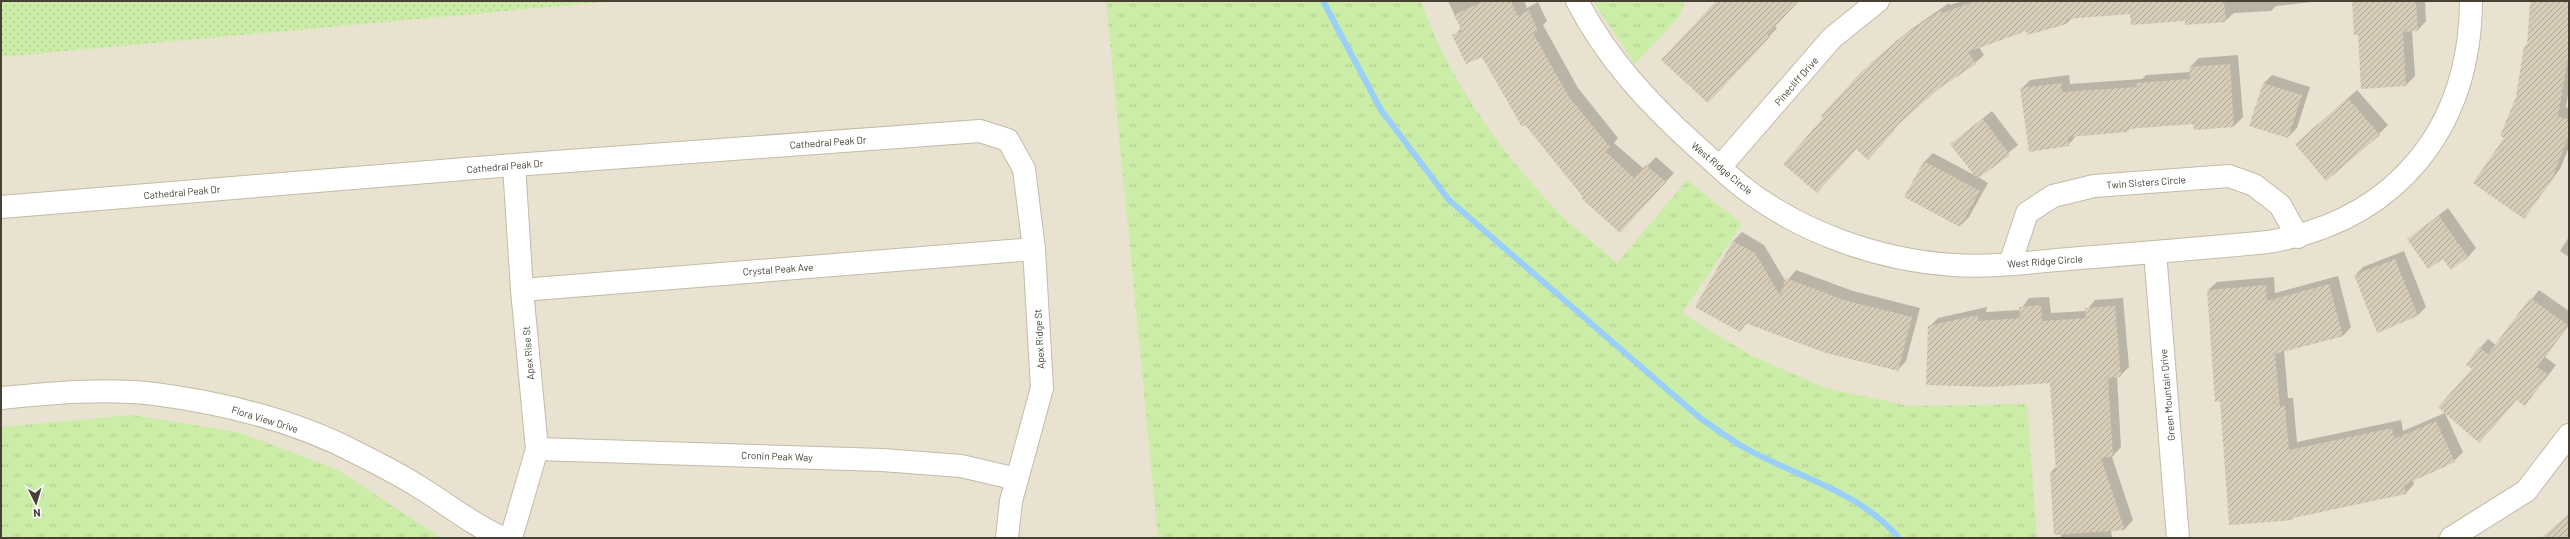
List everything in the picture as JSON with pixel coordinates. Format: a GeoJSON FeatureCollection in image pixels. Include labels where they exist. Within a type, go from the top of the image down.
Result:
{"type":"FeatureCollection","features":[{"type":"Feature","properties":{"kind":"street","name":"West Ridge Circle"},"geometry":{"type":"LineString","coordinates":[[1577,1],[1591,29],[1624,74],[1662,116],[1720,167],[1761,200],[1822,232],[1858,247],[1908,260],[1955,266],[2010,264],[2155,252],[2298,237],[2345,220],[2380,198],[2419,160],[2432,143],[2446,117],[2461,78],[2471,35],[2471,1]]}},
{"type":"Feature","properties":{"kind":"street","name":"Pinecliff Drive"},"geometry":{"type":"LineString","coordinates":[[1720,167],[1832,38],[1878,1]]}},
{"type":"Feature","properties":{"kind":"street","name":"Cathedral Peak Dr"},"geometry":{"type":"LineString","coordinates":[[1,207],[514,165],[980,131],[1008,140]]}},
{"type":"Feature","properties":{"kind":"street","name":"Apex Ridge St"},"geometry":{"type":"LineString","coordinates":[[1007,538],[1011,500],[1042,388],[1034,249],[1024,168],[1008,140]]}},
{"type":"Feature","properties":{"kind":"street","name":"Apex Rise St"},"geometry":{"type":"LineString","coordinates":[[511,538],[536,449],[522,290],[514,165]]}},
{"type":"Feature","properties":{"kind":"street","name":"Twin Sisters Circle"},"geometry":{"type":"LineString","coordinates":[[2010,264],[2027,213],[2052,196],[2094,186],[2229,176],[2254,185],[2280,205],[2298,237]]}},
{"type":"Feature","properties":{"kind":"street","name":"Crystal Peak Ave"},"geometry":{"type":"LineString","coordinates":[[522,290],[1034,249]]}},
{"type":"Feature","properties":{"kind":"street","name":"Green Mountain Drive"},"geometry":{"type":"LineString","coordinates":[[2155,252],[2178,538]]}},
{"type":"Feature","properties":{"kind":"street","name":"Flora View Drive"},"geometry":{"type":"LineString","coordinates":[[1,398],[68,392],[155,394],[240,410],[296,428],[356,452],[415,484],[487,532],[503,538]]}},
{"type":"Feature","properties":{"kind":"street"},"geometry":{"type":"LineString","coordinates":[[2451,538],[2526,491],[2569,435]]}},
{"type":"Feature","properties":{"kind":"street","name":"Cronin Peak Way"},"geometry":{"type":"LineString","coordinates":[[536,449],[882,460],[961,466],[1017,479]]}},
{"type":"Feature","properties":{"kind":"shaded area"},"geometry":{"type":"Polygon","coordinates":[[[1,1],[2569,1],[2569,538],[1,538],[1,1]]]}},
{"type":"Feature","properties":{"kind":"green space"},"geometry":{"type":"Polygon","coordinates":[[[1,1],[616,1],[1,57],[1,1]]]}},
{"type":"Feature","properties":{"kind":"green space"},"geometry":{"type":"Polygon","coordinates":[[[1106,1],[1421,1],[1445,58],[1477,112],[1495,137],[1534,186],[1555,209],[1617,263],[1687,180],[1742,224],[1682,313],[1750,355],[1826,388],[1910,406],[2027,404],[2037,538],[1158,538],[1106,1]]]}},
{"type":"Feature","properties":{"kind":"green space"},"geometry":{"type":"Polygon","coordinates":[[[1593,1],[1685,1],[1679,17],[1635,64],[1593,1]]]}},
{"type":"Feature","properties":{"kind":"green space"},"geometry":{"type":"Polygon","coordinates":[[[132,415],[238,432],[336,469],[442,538],[1,538],[1,427],[132,415]]]}},
{"type":"Feature","properties":{"kind":"building"},"geometry":{"type":"Polygon","coordinates":[[[1484,1],[1511,1],[1518,16],[1529,10],[1538,31],[1533,33],[1569,97],[1610,147],[1605,151],[1634,178],[1646,165],[1666,182],[1620,233],[1581,198],[1583,197],[1525,125],[1522,127],[1482,57],[1466,64],[1452,35],[1462,31],[1454,15],[1484,1]]]}},
{"type":"Feature","properties":{"kind":"building"},"geometry":{"type":"Polygon","coordinates":[[[1716,1],[1799,1],[1767,35],[1770,37],[1708,103],[1661,60],[1716,1]]]}},
{"type":"Feature","properties":{"kind":"building"},"geometry":{"type":"Polygon","coordinates":[[[1976,1],[2224,1],[2226,22],[2185,25],[2185,21],[2131,25],[2130,14],[2066,19],[2067,24],[2027,35],[2026,31],[1968,52],[1976,64],[1940,88],[1894,128],[1895,130],[1868,160],[1856,149],[1817,193],[1783,164],[1823,118],[1821,116],[1861,72],[1900,38],[1940,11],[1942,13],[1976,1]]]}},
{"type":"Feature","properties":{"kind":"building"},"geometry":{"type":"Polygon","coordinates":[[[2352,1],[2416,1],[2418,31],[2403,32],[2406,86],[2361,89],[2358,35],[2354,35],[2352,1]]]}},
{"type":"Feature","properties":{"kind":"building"},"geometry":{"type":"Polygon","coordinates":[[[2530,1],[2569,1],[2569,52],[2558,116],[2569,120],[2569,135],[2552,179],[2524,219],[2473,183],[2504,138],[2500,136],[2516,97],[2524,46],[2527,47],[2530,1]]]}},
{"type":"Feature","properties":{"kind":"building"},"geometry":{"type":"Polygon","coordinates":[[[2230,64],[2234,127],[2194,130],[2193,124],[2128,129],[2128,132],[2068,137],[2069,146],[2029,152],[2020,88],[2061,83],[2062,92],[2137,87],[2136,83],[2190,79],[2189,67],[2230,64]]]}},
{"type":"Feature","properties":{"kind":"building"},"geometry":{"type":"Polygon","coordinates":[[[2263,83],[2302,95],[2288,138],[2249,126],[2263,83]]]}},
{"type":"Feature","properties":{"kind":"building"},"geometry":{"type":"Polygon","coordinates":[[[2348,98],[2380,135],[2326,181],[2295,144],[2348,98]]]}},
{"type":"Feature","properties":{"kind":"building"},"geometry":{"type":"Polygon","coordinates":[[[1983,119],[2010,155],[1977,179],[1950,144],[1983,119]]]}},
{"type":"Feature","properties":{"kind":"building"},"geometry":{"type":"Polygon","coordinates":[[[1924,161],[1980,191],[1960,227],[1904,197],[1924,161]]]}},
{"type":"Feature","properties":{"kind":"building"},"geometry":{"type":"Polygon","coordinates":[[[2439,216],[2468,257],[2451,270],[2443,259],[2428,269],[2407,239],[2439,216]]]}},
{"type":"Feature","properties":{"kind":"building"},"geometry":{"type":"Polygon","coordinates":[[[1733,241],[1755,253],[1780,295],[1786,278],[1844,300],[1912,317],[1898,371],[1826,353],[1745,323],[1740,332],[1695,307],[1733,241]]]}},
{"type":"Feature","properties":{"kind":"building"},"geometry":{"type":"Polygon","coordinates":[[[2395,259],[2418,316],[2377,333],[2354,275],[2395,259]]]}},
{"type":"Feature","properties":{"kind":"building"},"geometry":{"type":"Polygon","coordinates":[[[2329,284],[2343,336],[2275,354],[2280,406],[2285,406],[2289,450],[2392,428],[2394,439],[2436,421],[2455,462],[2404,485],[2406,494],[2293,518],[2293,520],[2229,525],[2220,401],[2215,402],[2207,290],[2266,285],[2267,301],[2329,284]]]}},
{"type":"Feature","properties":{"kind":"building"},"geometry":{"type":"Polygon","coordinates":[[[2530,298],[2568,325],[2537,367],[2548,374],[2525,406],[2516,400],[2479,443],[2438,407],[2472,369],[2466,365],[2479,347],[2488,354],[2530,298]]]}},
{"type":"Feature","properties":{"kind":"building"},"geometry":{"type":"Polygon","coordinates":[[[2041,305],[2042,321],[2086,318],[2085,308],[2115,306],[2121,377],[2108,378],[2113,457],[2101,458],[2125,530],[2054,535],[2050,472],[2056,472],[2050,383],[1990,387],[1926,385],[1928,326],[1978,315],[1978,321],[2020,318],[2019,307],[2041,305]]]}},
{"type":"Feature","properties":{"kind":"building"},"geometry":{"type":"Polygon","coordinates":[[[2569,514],[2569,538],[2541,538],[2569,514]]]}},
{"type":"Feature","properties":{"kind":"waterway"},"geometry":{"type":"LineString","coordinates":[[1323,1],[1381,110],[1449,200],[1700,418],[1745,448],[1826,486],[1865,508],[1883,522],[1899,538]]}}]}
